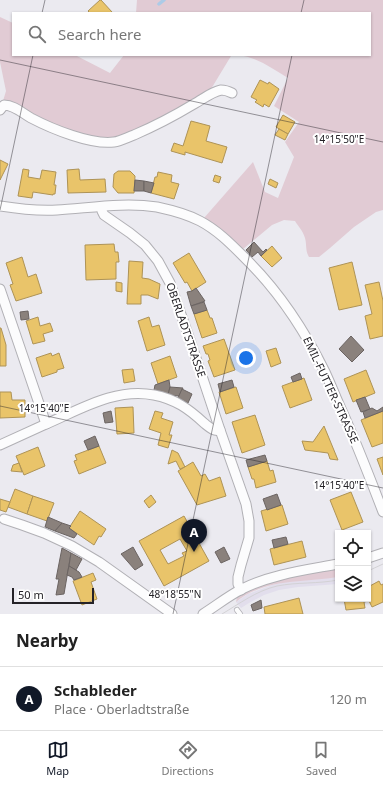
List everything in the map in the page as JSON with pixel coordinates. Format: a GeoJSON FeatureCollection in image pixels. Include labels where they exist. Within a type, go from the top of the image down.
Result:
{"type":"FeatureCollection","features":[{"type":"Feature","properties":{"kind":"street"},"geometry":{"type":"LineString","coordinates":[[0,110],[4,104],[9,105],[22,113],[52,127],[81,138],[106,143],[116,142],[148,129],[172,117],[212,93],[220,90],[226,90],[232,93]]}},
{"type":"Feature","properties":{"kind":"street","name":"EMIL-FUTTER-STRASSE"},"geometry":{"type":"LineString","coordinates":[[0,206],[32,210],[138,205],[154,207],[182,214],[198,220],[220,234],[260,272],[278,294],[306,337],[325,372],[364,462],[383,512]]}},
{"type":"Feature","properties":{"kind":"street","name":"OBERLADTSTRASSE"},"geometry":{"type":"LineString","coordinates":[[101,207],[104,215],[145,245],[158,261],[170,283],[190,337],[246,504],[249,521],[249,538],[240,565],[238,577],[238,584],[241,590]]}},
{"type":"Feature","properties":{"kind":"street"},"geometry":{"type":"LineString","coordinates":[[0,288],[46,424]]}},
{"type":"Feature","properties":{"kind":"street"},"geometry":{"type":"LineString","coordinates":[[0,445],[94,403],[110,397],[125,394],[153,395],[167,398],[192,412],[212,429],[217,431],[220,430]]}},
{"type":"Feature","properties":{"kind":"street"},"geometry":{"type":"LineString","coordinates":[[4,519],[44,533],[72,546],[99,562],[172,614]]}},
{"type":"Feature","properties":{"kind":"street"},"geometry":{"type":"LineString","coordinates":[[371,557],[383,553]]}},
{"type":"Feature","properties":{"kind":"street"},"geometry":{"type":"LineString","coordinates":[[203,614],[230,600],[241,590],[266,579],[284,574],[335,565]]}},
{"type":"Feature","properties":{"kind":"shaded area"},"geometry":{"type":"Polygon","coordinates":[[[137,0],[383,0],[383,210],[376,212],[354,227],[319,257],[309,257],[304,235],[295,221],[284,220],[272,225],[243,249],[204,218],[253,162],[265,192],[278,198],[294,157],[285,142],[299,122],[274,106],[288,78],[271,67],[245,56],[371,56],[371,12],[136,12],[137,0]]]}},
{"type":"Feature","properties":{"kind":"shaded area"},"geometry":{"type":"Polygon","coordinates":[[[0,17],[12,23],[12,56],[77,56],[110,73],[123,56],[231,56],[211,89],[201,97],[140,130],[107,141],[53,125],[7,101],[3,101],[6,91],[0,62],[0,17]]]}},
{"type":"Feature","properties":{"kind":"shaded area"},"geometry":{"type":"Polygon","coordinates":[[[335,569],[335,577],[272,585],[247,594],[236,602],[237,597],[248,591],[266,584],[296,576],[335,569]]]}},
{"type":"Feature","properties":{"kind":"shaded area"},"geometry":{"type":"Polygon","coordinates":[[[335,577],[335,584],[279,590],[264,595],[241,608],[236,602],[248,594],[272,585],[286,582],[335,577]]]}},
{"type":"Feature","properties":{"kind":"building: Homes"},"geometry":{"type":"Polygon","coordinates":[[[101,0],[112,12],[89,12],[88,11],[101,0]]]}},
{"type":"Feature","properties":{"kind":"building: Homes"},"geometry":{"type":"Polygon","coordinates":[[[260,80],[268,84],[269,82],[279,89],[269,107],[264,104],[263,107],[255,102],[257,100],[251,97],[260,80]]]}},
{"type":"Feature","properties":{"kind":"building: Homes"},"geometry":{"type":"Polygon","coordinates":[[[283,115],[295,122],[288,134],[276,127],[283,115]]]}},
{"type":"Feature","properties":{"kind":"building: Homes"},"geometry":{"type":"Polygon","coordinates":[[[191,121],[210,126],[206,141],[227,147],[222,163],[185,152],[185,155],[171,151],[174,143],[183,146],[191,121]]]}},
{"type":"Feature","properties":{"kind":"building: Homes"},"geometry":{"type":"Polygon","coordinates":[[[279,129],[288,134],[285,140],[275,135],[279,129]]]}},
{"type":"Feature","properties":{"kind":"building: Homes"},"geometry":{"type":"Polygon","coordinates":[[[0,160],[8,164],[0,180],[0,160]]]}},
{"type":"Feature","properties":{"kind":"building: Homes"},"geometry":{"type":"Polygon","coordinates":[[[23,169],[29,170],[28,177],[40,179],[42,170],[56,172],[54,185],[56,185],[55,194],[33,192],[32,198],[18,196],[23,169]]]}},
{"type":"Feature","properties":{"kind":"building: Homes"},"geometry":{"type":"Polygon","coordinates":[[[79,169],[80,180],[105,179],[106,192],[68,193],[67,170],[79,169]]]}},
{"type":"Feature","properties":{"kind":"building: Homes"},"geometry":{"type":"Polygon","coordinates":[[[118,171],[130,171],[135,176],[134,193],[118,193],[113,187],[114,174],[118,171]]]}},
{"type":"Feature","properties":{"kind":"building: Homes"},"geometry":{"type":"Polygon","coordinates":[[[158,172],[172,175],[171,182],[179,184],[174,199],[151,193],[155,177],[157,177],[158,172]]]}},
{"type":"Feature","properties":{"kind":"building: Homes"},"geometry":{"type":"Polygon","coordinates":[[[215,175],[221,177],[219,183],[213,181],[215,175]]]}},
{"type":"Feature","properties":{"kind":"building: Homes"},"geometry":{"type":"Polygon","coordinates":[[[270,179],[278,183],[276,188],[268,184],[270,179]]]}},
{"type":"Feature","properties":{"kind":"building: Homes"},"geometry":{"type":"Polygon","coordinates":[[[114,244],[115,252],[118,252],[119,262],[116,262],[116,279],[86,280],[85,245],[114,244]]]}},
{"type":"Feature","properties":{"kind":"building: Homes"},"geometry":{"type":"Polygon","coordinates":[[[272,246],[282,258],[272,267],[261,256],[272,246]]]}},
{"type":"Feature","properties":{"kind":"building: Homes"},"geometry":{"type":"Polygon","coordinates":[[[189,253],[206,282],[192,291],[187,282],[185,283],[173,263],[189,253]]]}},
{"type":"Feature","properties":{"kind":"building: Homes"},"geometry":{"type":"Polygon","coordinates":[[[22,257],[28,277],[36,274],[42,293],[16,301],[10,285],[13,284],[6,263],[22,257]]]}},
{"type":"Feature","properties":{"kind":"building: Homes"},"geometry":{"type":"Polygon","coordinates":[[[129,261],[143,262],[142,278],[149,279],[160,284],[158,299],[148,295],[141,295],[141,304],[127,304],[129,261]]]}},
{"type":"Feature","properties":{"kind":"building: Homes"},"geometry":{"type":"Polygon","coordinates":[[[352,262],[362,305],[339,310],[329,268],[352,262]]]}},
{"type":"Feature","properties":{"kind":"building: Homes"},"geometry":{"type":"Polygon","coordinates":[[[116,282],[122,283],[122,292],[116,291],[116,282]]]}},
{"type":"Feature","properties":{"kind":"building: Homes"},"geometry":{"type":"Polygon","coordinates":[[[379,282],[383,301],[383,336],[370,339],[365,316],[372,314],[365,285],[379,282]]]}},
{"type":"Feature","properties":{"kind":"building: Homes"},"geometry":{"type":"Polygon","coordinates":[[[207,310],[210,318],[212,318],[217,333],[202,338],[194,314],[207,310]]]}},
{"type":"Feature","properties":{"kind":"building: Homes"},"geometry":{"type":"Polygon","coordinates":[[[38,317],[40,326],[50,323],[53,331],[43,334],[45,341],[33,344],[26,321],[38,317]]]}},
{"type":"Feature","properties":{"kind":"building: Homes"},"geometry":{"type":"Polygon","coordinates":[[[149,317],[152,327],[159,325],[165,345],[147,351],[138,321],[149,317]]]}},
{"type":"Feature","properties":{"kind":"building: Homes"},"geometry":{"type":"Polygon","coordinates":[[[0,328],[6,345],[6,366],[0,366],[0,328]]]}},
{"type":"Feature","properties":{"kind":"building: Homes"},"geometry":{"type":"Polygon","coordinates":[[[224,339],[235,370],[214,377],[208,361],[210,360],[208,354],[206,354],[203,346],[224,339]]]}},
{"type":"Feature","properties":{"kind":"building: Homes"},"geometry":{"type":"Polygon","coordinates":[[[276,348],[281,363],[271,367],[266,351],[276,348]]]}},
{"type":"Feature","properties":{"kind":"building: Homes"},"geometry":{"type":"Polygon","coordinates":[[[51,353],[52,356],[59,353],[64,368],[42,377],[36,358],[51,353]]]}},
{"type":"Feature","properties":{"kind":"building: Homes"},"geometry":{"type":"Polygon","coordinates":[[[170,356],[177,377],[158,384],[151,363],[170,356]]]}},
{"type":"Feature","properties":{"kind":"building: Homes"},"geometry":{"type":"Polygon","coordinates":[[[133,369],[135,381],[124,383],[122,370],[133,369]]]}},
{"type":"Feature","properties":{"kind":"building: Homes"},"geometry":{"type":"Polygon","coordinates":[[[366,370],[375,393],[353,402],[344,379],[366,370]]]}},
{"type":"Feature","properties":{"kind":"building: Homes"},"geometry":{"type":"Polygon","coordinates":[[[304,378],[312,400],[290,408],[282,386],[304,378]]]}},
{"type":"Feature","properties":{"kind":"building: Homes"},"geometry":{"type":"Polygon","coordinates":[[[236,387],[243,408],[226,414],[219,392],[236,387]]]}},
{"type":"Feature","properties":{"kind":"building: Homes"},"geometry":{"type":"Polygon","coordinates":[[[0,392],[11,392],[12,400],[25,400],[25,417],[0,418],[0,392]]]}},
{"type":"Feature","properties":{"kind":"building: Homes"},"geometry":{"type":"Polygon","coordinates":[[[133,407],[134,433],[117,434],[115,408],[133,407]]]}},
{"type":"Feature","properties":{"kind":"building: Homes"},"geometry":{"type":"Polygon","coordinates":[[[155,411],[163,413],[161,418],[173,422],[169,435],[172,435],[168,448],[158,445],[161,433],[149,429],[155,411]]]}},
{"type":"Feature","properties":{"kind":"building: Homes"},"geometry":{"type":"Polygon","coordinates":[[[383,411],[383,443],[372,447],[361,420],[383,411]]]}},
{"type":"Feature","properties":{"kind":"building: Homes"},"geometry":{"type":"Polygon","coordinates":[[[255,415],[265,445],[242,453],[232,422],[255,415]]]}},
{"type":"Feature","properties":{"kind":"building: Homes"},"geometry":{"type":"Polygon","coordinates":[[[324,426],[338,460],[330,459],[328,453],[305,450],[302,441],[313,442],[324,426]]]}},
{"type":"Feature","properties":{"kind":"building: Homes"},"geometry":{"type":"Polygon","coordinates":[[[99,446],[106,463],[79,474],[74,461],[77,460],[75,455],[99,446]]]}},
{"type":"Feature","properties":{"kind":"building: Homes"},"geometry":{"type":"Polygon","coordinates":[[[38,447],[45,466],[24,475],[16,456],[38,447]]]}},
{"type":"Feature","properties":{"kind":"building: Homes"},"geometry":{"type":"Polygon","coordinates":[[[172,450],[178,453],[185,467],[180,469],[176,461],[168,464],[172,450]]]}},
{"type":"Feature","properties":{"kind":"building: Homes"},"geometry":{"type":"Polygon","coordinates":[[[383,457],[383,475],[377,459],[383,457]]]}},
{"type":"Feature","properties":{"kind":"building: Homes"},"geometry":{"type":"Polygon","coordinates":[[[267,461],[270,471],[273,470],[276,482],[256,488],[254,479],[252,479],[248,467],[267,461]]]}},
{"type":"Feature","properties":{"kind":"building: Homes"},"geometry":{"type":"Polygon","coordinates":[[[193,462],[201,476],[205,474],[209,481],[220,477],[226,496],[197,505],[178,471],[193,462]]]}},
{"type":"Feature","properties":{"kind":"building: Homes"},"geometry":{"type":"Polygon","coordinates":[[[19,463],[22,472],[11,471],[13,465],[19,463]]]}},
{"type":"Feature","properties":{"kind":"building: Homes"},"geometry":{"type":"Polygon","coordinates":[[[15,489],[33,496],[27,514],[8,507],[15,489]]]}},
{"type":"Feature","properties":{"kind":"building: Homes"},"geometry":{"type":"Polygon","coordinates":[[[351,492],[363,522],[342,530],[330,500],[351,492]]]}},
{"type":"Feature","properties":{"kind":"building: Homes"},"geometry":{"type":"Polygon","coordinates":[[[151,495],[156,502],[149,508],[144,501],[151,495]]]}},
{"type":"Feature","properties":{"kind":"building: Homes"},"geometry":{"type":"Polygon","coordinates":[[[33,496],[54,503],[47,521],[27,514],[33,496]]]}},
{"type":"Feature","properties":{"kind":"building: Homes"},"geometry":{"type":"Polygon","coordinates":[[[0,499],[10,502],[6,512],[0,510],[0,499]]]}},
{"type":"Feature","properties":{"kind":"building: Homes"},"geometry":{"type":"Polygon","coordinates":[[[282,505],[288,524],[266,531],[261,511],[282,505]]]}},
{"type":"Feature","properties":{"kind":"building: Homes"},"geometry":{"type":"Polygon","coordinates":[[[80,511],[106,529],[101,537],[99,536],[94,545],[69,528],[80,511]]]}},
{"type":"Feature","properties":{"kind":"building: Homes"},"geometry":{"type":"Polygon","coordinates":[[[184,516],[209,561],[164,586],[139,541],[184,516]],[[180,539],[160,550],[168,564],[184,556],[182,553],[187,551],[180,539]]]}},
{"type":"Feature","properties":{"kind":"building: Homes"},"geometry":{"type":"Polygon","coordinates":[[[302,541],[306,557],[274,565],[270,549],[302,541]]]}},
{"type":"Feature","properties":{"kind":"building: Homes"},"geometry":{"type":"Polygon","coordinates":[[[93,573],[96,580],[91,582],[97,599],[82,605],[73,581],[93,573]]]}},
{"type":"Feature","properties":{"kind":"building: Homes"},"geometry":{"type":"Polygon","coordinates":[[[379,581],[381,585],[383,584],[383,602],[372,607],[370,602],[371,602],[371,585],[379,581]]]}},
{"type":"Feature","properties":{"kind":"building: Homes"},"geometry":{"type":"Polygon","coordinates":[[[299,598],[303,614],[265,614],[264,607],[299,598]]]}},
{"type":"Feature","properties":{"kind":"building: Homes"},"geometry":{"type":"Polygon","coordinates":[[[345,602],[364,602],[365,608],[346,610],[345,602]]]}},
{"type":"Feature","properties":{"kind":"building: Industry"},"geometry":{"type":"Polygon","coordinates":[[[135,180],[144,181],[144,191],[134,191],[135,180]]]}},
{"type":"Feature","properties":{"kind":"building: Industry"},"geometry":{"type":"Polygon","coordinates":[[[144,181],[154,183],[151,193],[144,191],[144,181]]]}},
{"type":"Feature","properties":{"kind":"building: Industry"},"geometry":{"type":"Polygon","coordinates":[[[254,242],[263,252],[266,249],[267,250],[261,256],[258,252],[252,257],[246,250],[254,242]]]}},
{"type":"Feature","properties":{"kind":"building: Industry"},"geometry":{"type":"Polygon","coordinates":[[[196,288],[205,301],[191,306],[187,292],[196,288]]]}},
{"type":"Feature","properties":{"kind":"building: Industry"},"geometry":{"type":"Polygon","coordinates":[[[204,302],[207,310],[194,314],[191,306],[204,302]]]}},
{"type":"Feature","properties":{"kind":"building: Industry"},"geometry":{"type":"Polygon","coordinates":[[[28,311],[29,319],[21,320],[20,312],[28,311]]]}},
{"type":"Feature","properties":{"kind":"building: Industry"},"geometry":{"type":"Polygon","coordinates":[[[351,336],[364,350],[352,362],[339,349],[351,336]]]}},
{"type":"Feature","properties":{"kind":"building: Industry"},"geometry":{"type":"Polygon","coordinates":[[[300,373],[302,379],[293,382],[291,377],[300,373]]]}},
{"type":"Feature","properties":{"kind":"building: Industry"},"geometry":{"type":"Polygon","coordinates":[[[169,380],[170,387],[168,395],[154,390],[155,385],[169,380]]]}},
{"type":"Feature","properties":{"kind":"building: Industry"},"geometry":{"type":"Polygon","coordinates":[[[232,380],[234,387],[220,392],[218,384],[232,380]]]}},
{"type":"Feature","properties":{"kind":"building: Industry"},"geometry":{"type":"Polygon","coordinates":[[[170,387],[183,388],[179,396],[168,395],[170,387]]]}},
{"type":"Feature","properties":{"kind":"building: Industry"},"geometry":{"type":"Polygon","coordinates":[[[182,389],[192,394],[188,403],[178,398],[182,389]]]}},
{"type":"Feature","properties":{"kind":"building: Industry"},"geometry":{"type":"Polygon","coordinates":[[[365,397],[370,409],[361,412],[356,400],[365,397]]]}},
{"type":"Feature","properties":{"kind":"building: Industry"},"geometry":{"type":"Polygon","coordinates":[[[383,407],[383,411],[365,418],[363,412],[372,408],[377,411],[383,407]]]}},
{"type":"Feature","properties":{"kind":"building: Industry"},"geometry":{"type":"Polygon","coordinates":[[[111,411],[113,422],[105,423],[103,413],[111,411]]]}},
{"type":"Feature","properties":{"kind":"building: Industry"},"geometry":{"type":"Polygon","coordinates":[[[95,436],[99,446],[88,450],[84,441],[95,436]]]}},
{"type":"Feature","properties":{"kind":"building: Industry"},"geometry":{"type":"Polygon","coordinates":[[[265,455],[267,461],[248,467],[246,460],[265,455]]]}},
{"type":"Feature","properties":{"kind":"building: Industry"},"geometry":{"type":"Polygon","coordinates":[[[277,494],[281,505],[267,510],[263,499],[277,494]]]}},
{"type":"Feature","properties":{"kind":"building: Industry"},"geometry":{"type":"Polygon","coordinates":[[[48,517],[62,523],[55,531],[45,527],[48,517]]]}},
{"type":"Feature","properties":{"kind":"building: Industry"},"geometry":{"type":"Polygon","coordinates":[[[62,523],[71,526],[69,528],[77,534],[74,538],[55,531],[62,523]]]}},
{"type":"Feature","properties":{"kind":"building: Industry"},"geometry":{"type":"Polygon","coordinates":[[[286,537],[288,544],[274,548],[272,540],[286,537]]]}},
{"type":"Feature","properties":{"kind":"building: Industry"},"geometry":{"type":"Polygon","coordinates":[[[133,547],[143,565],[135,570],[121,554],[133,547]]]}},
{"type":"Feature","properties":{"kind":"building: Industry"},"geometry":{"type":"Polygon","coordinates":[[[224,547],[230,559],[221,563],[215,552],[224,547]]]}},
{"type":"Feature","properties":{"kind":"building: Industry"},"geometry":{"type":"Polygon","coordinates":[[[62,548],[71,553],[64,594],[56,595],[59,579],[56,579],[62,548]]]}},
{"type":"Feature","properties":{"kind":"building: Industry"},"geometry":{"type":"Polygon","coordinates":[[[71,553],[82,559],[76,570],[69,566],[71,553]]]}},
{"type":"Feature","properties":{"kind":"building: Industry"},"geometry":{"type":"Polygon","coordinates":[[[69,566],[79,572],[82,577],[74,580],[72,577],[67,575],[69,566]]]}},
{"type":"Feature","properties":{"kind":"building: Industry"},"geometry":{"type":"Polygon","coordinates":[[[261,600],[262,608],[253,611],[251,605],[261,600]]]}},
{"type":"Feature","properties":{"kind":"waterway"},"geometry":{"type":"LineString","coordinates":[[159,4],[164,0]]}},
{"type":"Feature","properties":{"kind":"tram line"},"geometry":{"type":"LineString","coordinates":[[371,570],[383,564]]}},
{"type":"Feature","properties":{"kind":"tram line"},"geometry":{"type":"LineString","coordinates":[[222,614],[248,598],[269,588],[335,580]]}},
{"type":"Feature","properties":{"kind":"place","name":"Schableder"},"geometry":{"type":"Point","coordinates":[194,552]}}]}
